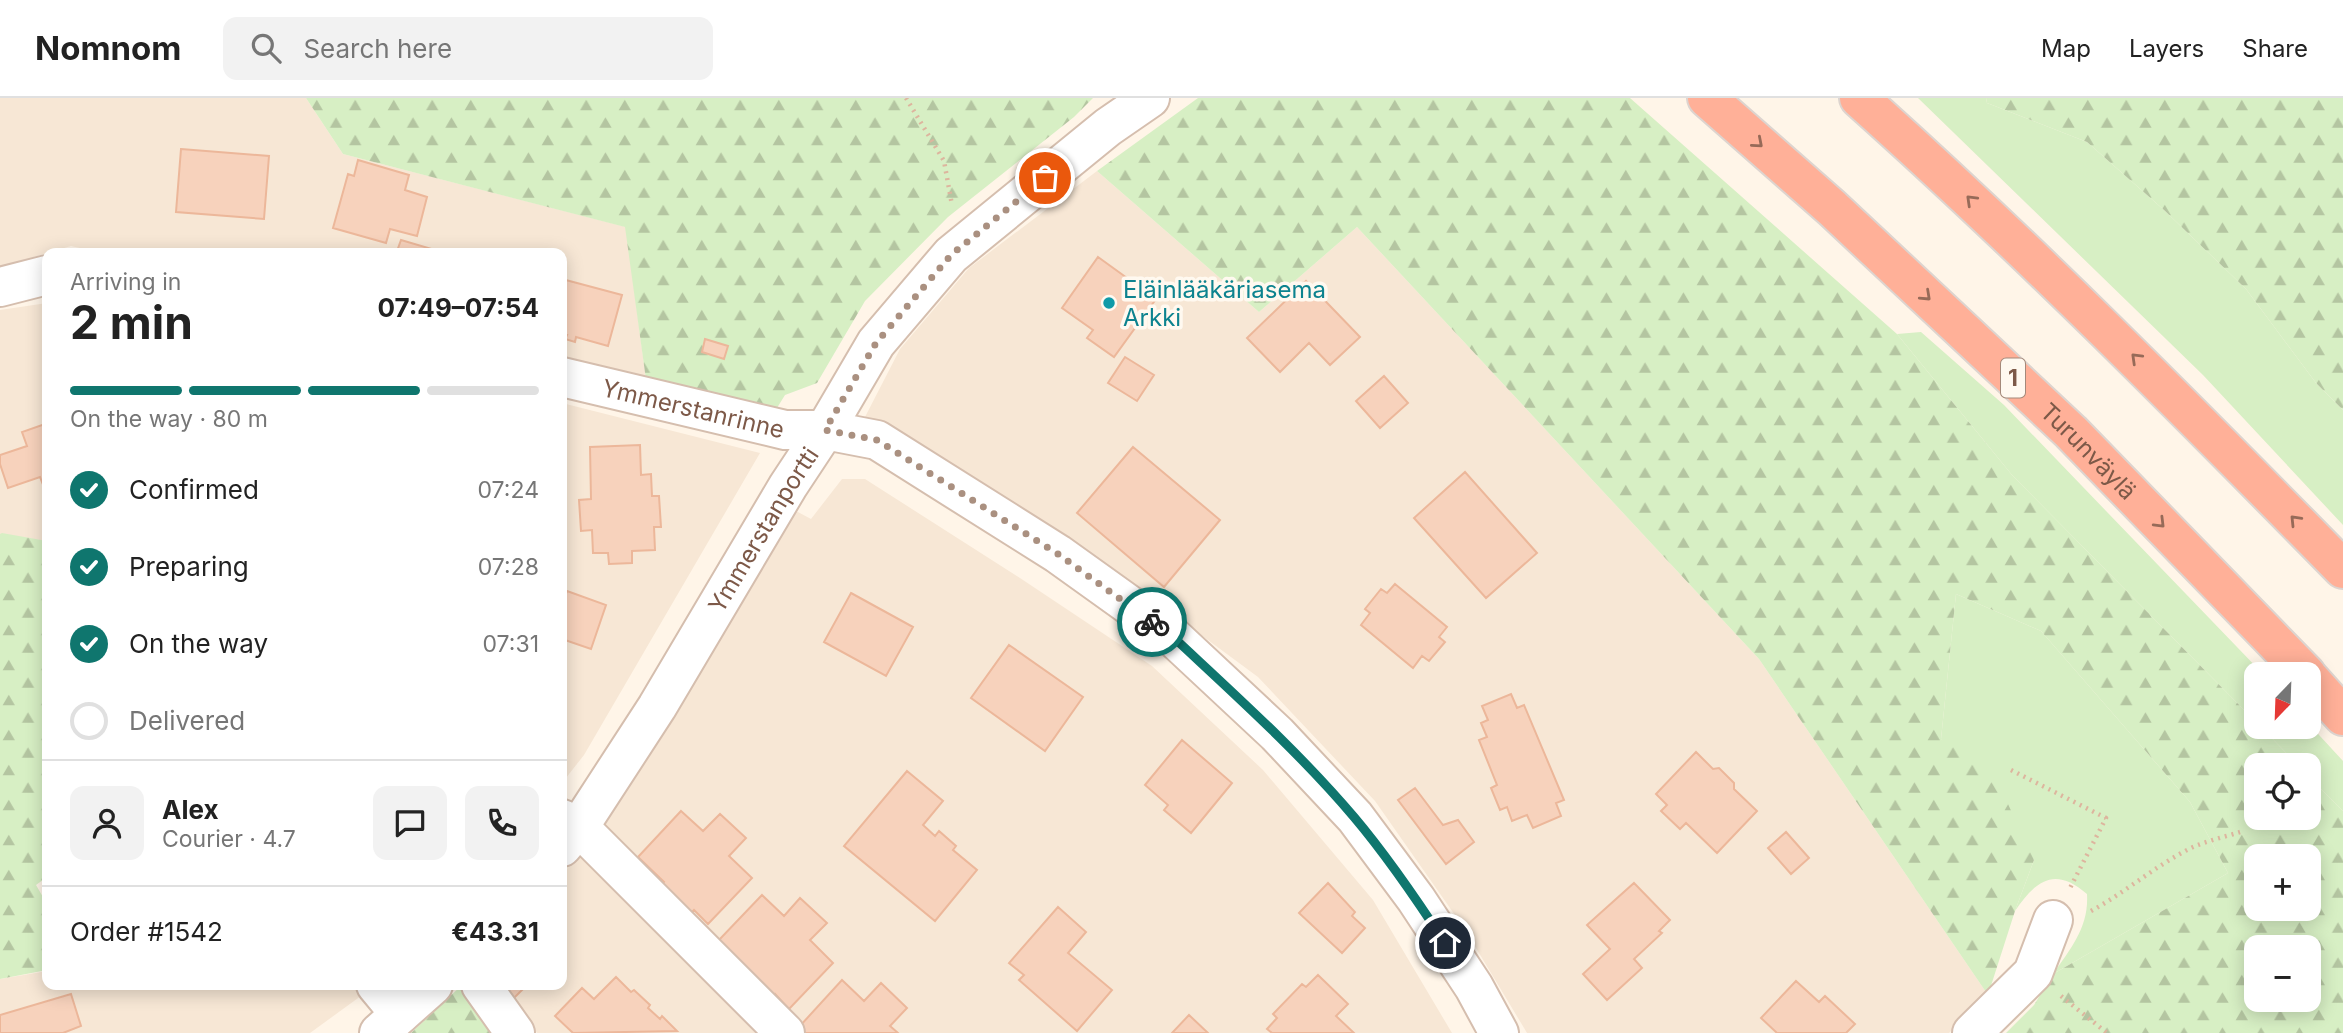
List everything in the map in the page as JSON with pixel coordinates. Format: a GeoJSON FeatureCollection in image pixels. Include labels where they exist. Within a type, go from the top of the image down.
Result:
{"type":"FeatureCollection","features":[{"type":"Feature","properties":{"kind":"highway","name":"Turunväylä"},"geometry":{"type":"LineString","coordinates":[[1707,98],[1832,208],[2071,432],[2294,662]]}},
{"type":"Feature","properties":{"kind":"highway"},"geometry":{"type":"LineString","coordinates":[[1859,98],[1942,172],[2144,366],[2343,569]]}},
{"type":"Feature","properties":{"kind":"highway","name":"Turunväylä"},"geometry":{"type":"LineString","coordinates":[[2321,691],[2343,716]]}},
{"type":"Feature","properties":{"kind":"street","name":"Ymmerstanportti"},"geometry":{"type":"LineString","coordinates":[[567,831],[657,707],[876,343],[951,255],[1108,127],[1150,98]]}},
{"type":"Feature","properties":{"kind":"street"},"geometry":{"type":"LineString","coordinates":[[0,287],[42,276]]}},
{"type":"Feature","properties":{"kind":"street","name":"Ymmerstanrinne"},"geometry":{"type":"LineString","coordinates":[[567,378],[785,430],[825,430],[877,440],[1058,554],[1171,635],[1277,734],[1355,817],[1416,900],[1474,987],[1499,1033]]}},
{"type":"Feature","properties":{"kind":"street"},"geometry":{"type":"LineString","coordinates":[[567,831],[785,1033]]}},
{"type":"Feature","properties":{"kind":"street"},"geometry":{"type":"LineString","coordinates":[[1972,1033],[2033,973],[2053,920]]}},
{"type":"Feature","properties":{"kind":"street"},"geometry":{"type":"LineString","coordinates":[[378,990],[389,1023],[427,990]]}},
{"type":"Feature","properties":{"kind":"street"},"geometry":{"type":"LineString","coordinates":[[485,990],[515,1033]]}},
{"type":"Feature","properties":{"kind":"path"},"geometry":{"type":"LineString","coordinates":[[906,98],[944,161],[954,212]]}},
{"type":"Feature","properties":{"kind":"path"},"geometry":{"type":"LineString","coordinates":[[2011,770],[2106,818],[2053,920]]}},
{"type":"Feature","properties":{"kind":"path"},"geometry":{"type":"LineString","coordinates":[[2053,920],[2079,918],[2114,899],[2155,869],[2194,847],[2240,832]]}},
{"type":"Feature","properties":{"kind":"path"},"geometry":{"type":"LineString","coordinates":[[2033,973],[2106,1033]]}},
{"type":"Feature","properties":{"kind":"shaded area"},"geometry":{"type":"Polygon","coordinates":[[[0,98],[306,98],[343,154],[626,227],[647,387],[567,363],[567,248],[71,246],[42,248],[42,255],[0,267],[0,98]]]}},
{"type":"Feature","properties":{"kind":"shaded area"},"geometry":{"type":"Polygon","coordinates":[[[1097,171],[1259,312],[1357,227],[1759,659],[1988,995],[1949,1033],[1527,1033],[1464,928],[1375,801],[1258,677],[1078,544],[894,429],[865,417],[900,349],[969,268],[1097,171]]]}},
{"type":"Feature","properties":{"kind":"shaded area"},"geometry":{"type":"Polygon","coordinates":[[[42,304],[42,540],[0,534],[0,310],[42,304]]]}},
{"type":"Feature","properties":{"kind":"shaded area"},"geometry":{"type":"Polygon","coordinates":[[[567,404],[760,453],[584,755],[567,777],[567,404]]]}},
{"type":"Feature","properties":{"kind":"shaded area"},"geometry":{"type":"Polygon","coordinates":[[[842,479],[865,479],[1152,666],[1263,770],[1373,900],[1452,1033],[537,1033],[507,990],[567,990],[567,869],[609,818],[796,511],[811,519],[842,479]]]}},
{"type":"Feature","properties":{"kind":"shaded area"},"geometry":{"type":"Polygon","coordinates":[[[42,972],[42,990],[369,990],[310,1033],[0,1033],[0,979],[42,972]]]}},
{"type":"Feature","properties":{"kind":"green space"},"geometry":{"type":"Polygon","coordinates":[[[306,98],[1093,98],[1074,117],[948,217],[865,301],[817,383],[785,395],[772,416],[647,387],[625,227],[343,154],[306,98]]]}},
{"type":"Feature","properties":{"kind":"green space"},"geometry":{"type":"Polygon","coordinates":[[[1198,98],[1630,98],[1897,334],[2012,475],[2244,710],[2244,739],[2273,739],[2286,753],[2244,753],[2244,830],[2321,830],[2321,789],[2343,811],[2343,1033],[2006,1033],[2034,1005],[2053,974],[2228,873],[2190,802],[2041,631],[1956,594],[1941,739],[1994,774],[2034,860],[1988,995],[1759,659],[1357,227],[1259,312],[1097,171],[1198,98]]]}},
{"type":"Feature","properties":{"kind":"green space"},"geometry":{"type":"Polygon","coordinates":[[[1918,98],[1986,98],[1987,103],[2087,142],[2164,210],[2246,289],[2316,383],[2343,410],[2343,525],[2203,375],[1918,98]]]}},
{"type":"Feature","properties":{"kind":"green space"},"geometry":{"type":"Polygon","coordinates":[[[1986,98],[2343,98],[2343,410],[2316,383],[2246,289],[2164,210],[2087,142],[1987,103],[1986,98]]]}},
{"type":"Feature","properties":{"kind":"green space"},"geometry":{"type":"Polygon","coordinates":[[[1921,332],[2004,405],[2251,662],[2244,662],[2244,710],[2012,475],[1897,334],[1921,332]]]}},
{"type":"Feature","properties":{"kind":"green space"},"geometry":{"type":"Polygon","coordinates":[[[0,534],[42,540],[42,881],[36,885],[42,895],[42,971],[0,979],[0,534]]]}},
{"type":"Feature","properties":{"kind":"green space"},"geometry":{"type":"Polygon","coordinates":[[[1956,594],[2041,631],[2190,802],[2228,873],[2053,974],[2082,927],[2087,894],[2065,880],[2047,880],[2031,891],[2015,911],[2034,860],[1941,739],[1956,594]]]}},
{"type":"Feature","properties":{"kind":"green space"},"geometry":{"type":"Polygon","coordinates":[[[2321,737],[2343,761],[2343,811],[2321,789],[2321,753],[2286,753],[2273,739],[2321,737]]]}},
{"type":"Feature","properties":{"kind":"green space"},"geometry":{"type":"Polygon","coordinates":[[[457,990],[469,990],[499,1033],[411,1033],[457,990]]]}},
{"type":"Feature","properties":{"kind":"building"},"geometry":{"type":"Polygon","coordinates":[[[181,149],[269,156],[264,219],[176,212],[181,149]]]}},
{"type":"Feature","properties":{"kind":"building"},"geometry":{"type":"Polygon","coordinates":[[[358,160],[409,175],[405,190],[427,197],[417,236],[390,229],[386,243],[333,228],[348,174],[354,176],[358,160]]]}},
{"type":"Feature","properties":{"kind":"building"},"geometry":{"type":"Polygon","coordinates":[[[401,240],[428,248],[398,248],[401,240]]]}},
{"type":"Feature","properties":{"kind":"building","name":"Eläinlääkäriasema Arkki"},"geometry":{"type":"Polygon","coordinates":[[[1098,257],[1156,299],[1114,357],[1087,338],[1093,330],[1062,308],[1098,257]]]}},
{"type":"Feature","properties":{"kind":"building"},"geometry":{"type":"Polygon","coordinates":[[[567,280],[622,295],[608,346],[576,337],[575,342],[567,340],[567,280]]]}},
{"type":"Feature","properties":{"kind":"building"},"geometry":{"type":"Polygon","coordinates":[[[1306,281],[1360,337],[1330,365],[1309,343],[1280,372],[1247,338],[1306,281]]]}},
{"type":"Feature","properties":{"kind":"building"},"geometry":{"type":"Polygon","coordinates":[[[705,339],[728,346],[724,359],[702,352],[705,339]]]}},
{"type":"Feature","properties":{"kind":"building"},"geometry":{"type":"Polygon","coordinates":[[[1125,357],[1154,375],[1137,401],[1108,383],[1125,357]]]}},
{"type":"Feature","properties":{"kind":"building"},"geometry":{"type":"Polygon","coordinates":[[[1384,376],[1408,403],[1380,428],[1356,401],[1384,376]]]}},
{"type":"Feature","properties":{"kind":"building"},"geometry":{"type":"Polygon","coordinates":[[[42,425],[42,482],[40,477],[8,488],[0,464],[0,455],[27,446],[22,432],[42,425]]]}},
{"type":"Feature","properties":{"kind":"building"},"geometry":{"type":"Polygon","coordinates":[[[640,445],[641,475],[651,474],[652,496],[659,496],[661,527],[654,527],[655,550],[632,551],[632,563],[609,564],[608,553],[593,553],[592,530],[581,531],[579,500],[591,499],[590,447],[640,445]]]}},
{"type":"Feature","properties":{"kind":"building"},"geometry":{"type":"Polygon","coordinates":[[[1133,447],[1220,520],[1164,587],[1077,513],[1133,447]]]}},
{"type":"Feature","properties":{"kind":"building"},"geometry":{"type":"Polygon","coordinates":[[[1465,472],[1537,553],[1486,598],[1414,518],[1465,472]]]}},
{"type":"Feature","properties":{"kind":"building"},"geometry":{"type":"Polygon","coordinates":[[[1395,584],[1447,627],[1439,637],[1445,642],[1429,661],[1422,656],[1413,668],[1361,625],[1370,613],[1365,609],[1381,589],[1387,593],[1395,584]]]}},
{"type":"Feature","properties":{"kind":"building"},"geometry":{"type":"Polygon","coordinates":[[[567,591],[606,605],[591,649],[567,641],[567,591]]]}},
{"type":"Feature","properties":{"kind":"building"},"geometry":{"type":"Polygon","coordinates":[[[851,593],[913,627],[886,676],[824,642],[851,593]]]}},
{"type":"Feature","properties":{"kind":"building"},"geometry":{"type":"Polygon","coordinates":[[[1009,645],[1083,697],[1045,751],[971,698],[1009,645]]]}},
{"type":"Feature","properties":{"kind":"building"},"geometry":{"type":"Polygon","coordinates":[[[1511,694],[1517,708],[1524,705],[1564,800],[1556,803],[1561,816],[1533,828],[1527,815],[1512,821],[1507,807],[1500,810],[1491,788],[1497,785],[1479,740],[1487,737],[1481,723],[1488,720],[1482,706],[1511,694]]]}},
{"type":"Feature","properties":{"kind":"building"},"geometry":{"type":"Polygon","coordinates":[[[1182,740],[1232,783],[1191,833],[1164,810],[1168,805],[1145,785],[1182,740]]]}},
{"type":"Feature","properties":{"kind":"building"},"geometry":{"type":"Polygon","coordinates":[[[1696,752],[1713,769],[1719,768],[1734,783],[1734,789],[1757,811],[1717,853],[1686,823],[1680,829],[1661,811],[1667,805],[1656,794],[1696,752]]]}},
{"type":"Feature","properties":{"kind":"building"},"geometry":{"type":"Polygon","coordinates":[[[907,771],[943,801],[923,825],[935,836],[939,831],[956,846],[953,850],[977,870],[935,921],[844,846],[907,771]]]}},
{"type":"Feature","properties":{"kind":"building"},"geometry":{"type":"Polygon","coordinates":[[[1415,788],[1443,825],[1458,820],[1474,842],[1446,864],[1398,800],[1415,788]]]}},
{"type":"Feature","properties":{"kind":"building"},"geometry":{"type":"Polygon","coordinates":[[[681,811],[703,831],[720,814],[746,838],[729,856],[752,878],[708,924],[694,910],[691,913],[638,857],[681,811]]]}},
{"type":"Feature","properties":{"kind":"building"},"geometry":{"type":"Polygon","coordinates":[[[1786,832],[1809,858],[1791,874],[1768,848],[1786,832]]]}},
{"type":"Feature","properties":{"kind":"building"},"geometry":{"type":"Polygon","coordinates":[[[1328,883],[1355,912],[1352,916],[1365,928],[1342,953],[1299,913],[1328,883]]]}},
{"type":"Feature","properties":{"kind":"building"},"geometry":{"type":"Polygon","coordinates":[[[1634,883],[1670,920],[1659,931],[1662,933],[1634,959],[1642,968],[1607,1000],[1583,974],[1610,949],[1587,925],[1634,883]]]}},
{"type":"Feature","properties":{"kind":"building"},"geometry":{"type":"Polygon","coordinates":[[[762,895],[784,916],[800,898],[827,923],[810,940],[833,963],[789,1009],[775,994],[772,997],[718,941],[762,895]]]}},
{"type":"Feature","properties":{"kind":"building"},"geometry":{"type":"Polygon","coordinates":[[[1058,907],[1086,932],[1068,953],[1112,990],[1077,1031],[1019,980],[1024,975],[1009,963],[1058,907]]]}},
{"type":"Feature","properties":{"kind":"building"},"geometry":{"type":"Polygon","coordinates":[[[1318,975],[1348,1004],[1336,1016],[1354,1033],[1272,1033],[1267,1029],[1277,1018],[1273,1014],[1302,984],[1306,987],[1318,975]]]}},
{"type":"Feature","properties":{"kind":"building"},"geometry":{"type":"Polygon","coordinates":[[[616,977],[650,1005],[648,1008],[660,1019],[662,1016],[677,1031],[573,1033],[555,1016],[582,988],[594,999],[616,977]]]}},
{"type":"Feature","properties":{"kind":"building"},"geometry":{"type":"Polygon","coordinates":[[[842,980],[864,1001],[881,983],[907,1008],[890,1026],[898,1033],[805,1033],[799,1027],[842,980]]]}},
{"type":"Feature","properties":{"kind":"building"},"geometry":{"type":"Polygon","coordinates":[[[1796,981],[1819,1002],[1825,996],[1855,1024],[1846,1033],[1777,1033],[1761,1018],[1796,981]]]}},
{"type":"Feature","properties":{"kind":"building"},"geometry":{"type":"Polygon","coordinates":[[[508,990],[522,990],[514,998],[508,990]]]}},
{"type":"Feature","properties":{"kind":"building"},"geometry":{"type":"Polygon","coordinates":[[[71,994],[81,1026],[63,1033],[0,1033],[0,1015],[71,994]]]}},
{"type":"Feature","properties":{"kind":"building"},"geometry":{"type":"Polygon","coordinates":[[[1189,1015],[1208,1033],[1172,1033],[1189,1015]]]}},
{"type":"Feature","properties":{"kind":"way so far"},"geometry":{"type":"LineString","coordinates":[[1045,178],[951,255],[876,343],[825,430],[877,440],[1058,554],[1152,622]]}},
{"type":"Feature","properties":{"kind":"place","name":"Eläinlääkäriasema Arkki"},"geometry":{"type":"Point","coordinates":[1109,303]}},
{"type":"Feature","properties":{"kind":"route"},"geometry":{"type":"LineString","coordinates":[[1152,622],[1171,635],[1277,734],[1355,817],[1445,943]]}}]}
